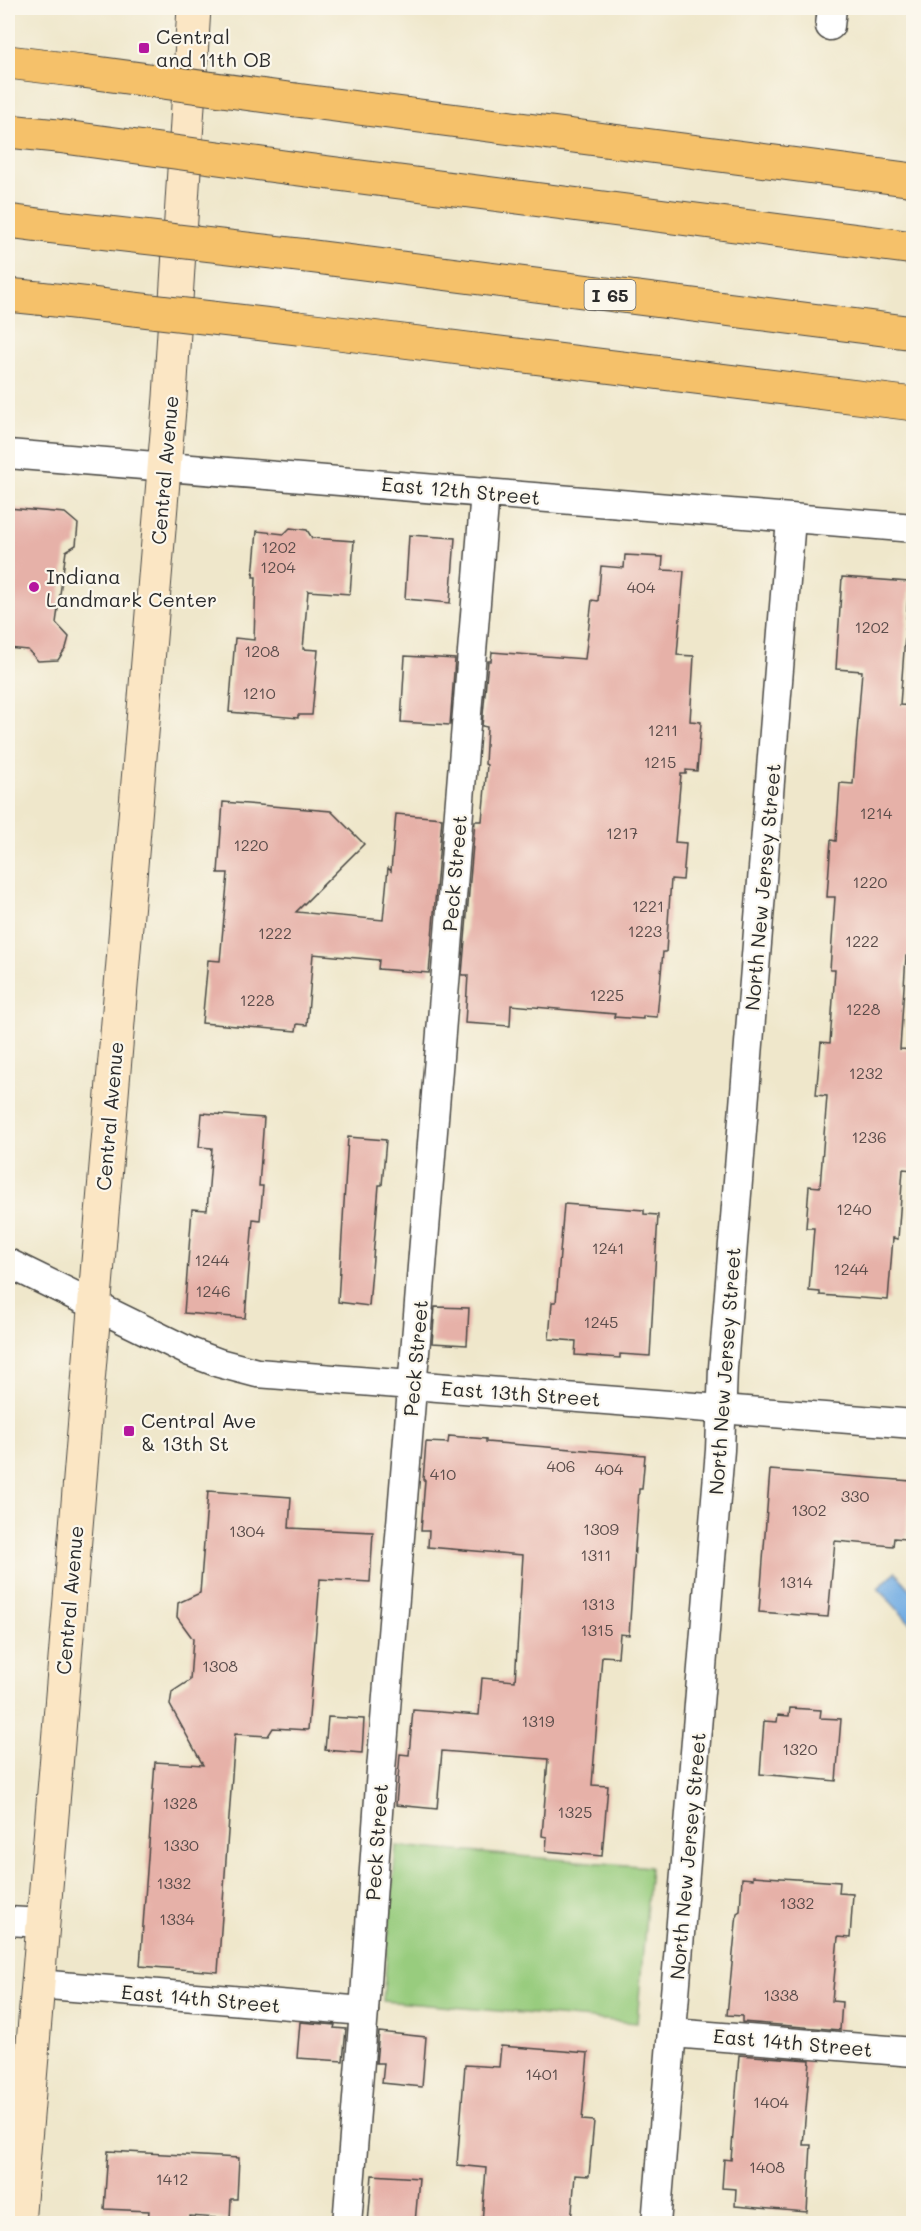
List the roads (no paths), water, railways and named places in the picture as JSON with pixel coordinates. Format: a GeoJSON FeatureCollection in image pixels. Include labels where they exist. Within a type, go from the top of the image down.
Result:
{"type":"FeatureCollection","features":[{"type":"Feature","properties":{"kind":"highway"},"geometry":{"type":"LineString","coordinates":[[8,62],[914,180]]}},
{"type":"Feature","properties":{"kind":"highway"},"geometry":{"type":"LineString","coordinates":[[8,131],[914,248]]}},
{"type":"Feature","properties":{"kind":"highway","name":"I 65"},"geometry":{"type":"LineString","coordinates":[[8,221],[307,256],[914,333]]}},
{"type":"Feature","properties":{"kind":"highway"},"geometry":{"type":"LineString","coordinates":[[23,296],[914,404]]}},
{"type":"Feature","properties":{"kind":"main road","name":"Central Avenue"},"geometry":{"type":"LineString","coordinates":[[18,2223],[164,466],[180,257],[194,8]]}},
{"type":"Feature","properties":{"kind":"street","name":"East 12th Street"},"geometry":{"type":"LineString","coordinates":[[8,454],[914,528]]}},
{"type":"Feature","properties":{"kind":"street","name":"Peck Street"},"geometry":{"type":"LineString","coordinates":[[346,2223],[485,492]]}},
{"type":"Feature","properties":{"kind":"street","name":"North New Jersey Street"},"geometry":{"type":"LineString","coordinates":[[656,2223],[791,519]]}},
{"type":"Feature","properties":{"kind":"street","name":"East 13th Street"},"geometry":{"type":"LineString","coordinates":[[8,1263],[174,1345],[238,1369],[257,1373],[914,1424]]}},
{"type":"Feature","properties":{"kind":"street"},"geometry":{"type":"LineString","coordinates":[[8,1921],[42,1923]]}},
{"type":"Feature","properties":{"kind":"street","name":"East 14th Street"},"geometry":{"type":"LineString","coordinates":[[37,1984],[364,2011]]}},
{"type":"Feature","properties":{"kind":"street","name":"East 14th Street"},"geometry":{"type":"LineString","coordinates":[[672,2033],[914,2052]]}},
{"type":"Feature","properties":{"kind":"water"},"geometry":{"type":"Polygon","coordinates":[[[895,1572],[913,1592],[913,1621],[911,1624],[878,1588],[895,1572]]]}},
{"type":"Feature","properties":{"kind":"place","name":"Central and 11th OB"},"geometry":{"type":"Point","coordinates":[144,48]}},
{"type":"Feature","properties":{"kind":"place","name":"Indiana Landmark Center"},"geometry":{"type":"Point","coordinates":[34,587]}},
{"type":"Feature","properties":{"kind":"place","name":"Central Ave & 13th St"},"geometry":{"type":"Point","coordinates":[129,1431]}}]}
